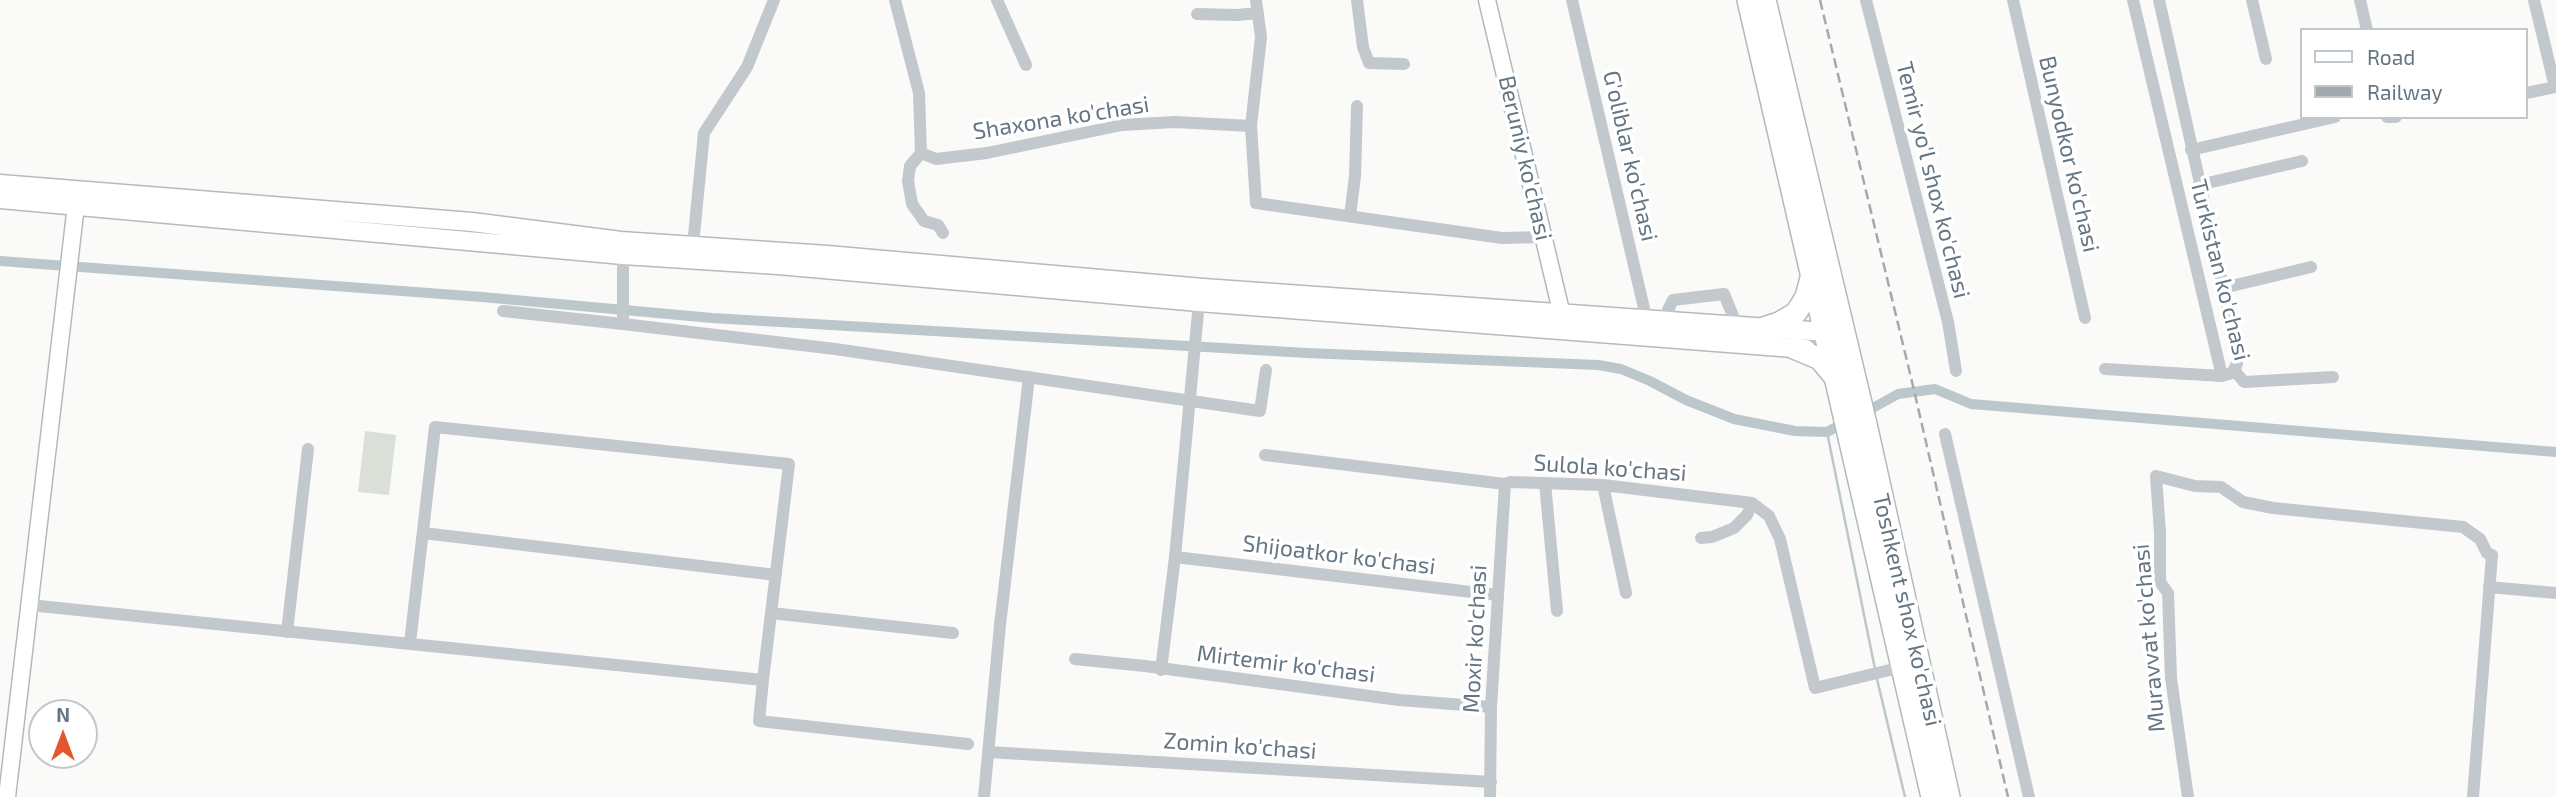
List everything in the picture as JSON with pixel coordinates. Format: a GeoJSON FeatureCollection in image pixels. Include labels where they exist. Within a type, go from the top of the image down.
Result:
{"type":"FeatureCollection","features":[{"type":"Feature","properties":{"kind":"highway"},"geometry":{"type":"LineString","coordinates":[[1748,0],[1820,273],[1796,313],[1761,329]]}},
{"type":"Feature","properties":{"kind":"highway"},"geometry":{"type":"LineString","coordinates":[[1765,0],[1833,340],[1855,419],[1893,670],[1932,797]]}},
{"type":"Feature","properties":{"kind":"highway"},"geometry":{"type":"LineString","coordinates":[[1833,340],[1836,381]]}},
{"type":"Feature","properties":{"kind":"highway"},"geometry":{"type":"LineString","coordinates":[[1794,348],[1820,359],[1836,381],[1855,419]]}},
{"type":"Feature","properties":{"kind":"highway","name":"Toshkent shox ko'chasi"},"geometry":{"type":"LineString","coordinates":[[1855,419],[1949,797]]}},
{"type":"Feature","properties":{"kind":"main road"},"geometry":{"type":"LineString","coordinates":[[0,184],[623,255],[778,265],[1199,302],[1794,348],[1833,340]]}},
{"type":"Feature","properties":{"kind":"main road"},"geometry":{"type":"LineString","coordinates":[[0,198],[76,205],[472,216],[621,241],[1761,329],[1833,340]]}},
{"type":"Feature","properties":{"kind":"street"},"geometry":{"type":"LineString","coordinates":[[692,245],[704,133],[747,67],[774,0]]}},
{"type":"Feature","properties":{"kind":"street"},"geometry":{"type":"LineString","coordinates":[[895,0],[919,93],[921,153],[910,166],[908,181],[912,204],[924,221],[939,225],[943,233]]}},
{"type":"Feature","properties":{"kind":"street"},"geometry":{"type":"LineString","coordinates":[[997,0],[1026,65]]}},
{"type":"Feature","properties":{"kind":"street"},"geometry":{"type":"LineString","coordinates":[[1357,0],[1363,47],[1369,63],[1404,64]]}},
{"type":"Feature","properties":{"kind":"street","name":"Beruniy ko'chasi"},"geometry":{"type":"LineString","coordinates":[[1487,0],[1562,315]]}},
{"type":"Feature","properties":{"kind":"street","name":"G'oliblar ko'chasi"},"geometry":{"type":"LineString","coordinates":[[1572,0],[1655,322]]}},
{"type":"Feature","properties":{"kind":"street","name":"Temir yo'l shox ko'chasi"},"geometry":{"type":"LineString","coordinates":[[1866,0],[1948,321],[1956,371]]}},
{"type":"Feature","properties":{"kind":"street","name":"Bunyodkor ko'chasi"},"geometry":{"type":"LineString","coordinates":[[2013,0],[2085,318]]}},
{"type":"Feature","properties":{"kind":"street","name":"Turkistan ko'chasi"},"geometry":{"type":"LineString","coordinates":[[2133,0],[2222,376],[2234,370],[2237,364],[2237,349],[2159,0]]}},
{"type":"Feature","properties":{"kind":"street"},"geometry":{"type":"LineString","coordinates":[[2252,0],[2266,59]]}},
{"type":"Feature","properties":{"kind":"street"},"geometry":{"type":"LineString","coordinates":[[2360,0],[2367,28]]}},
{"type":"Feature","properties":{"kind":"street"},"geometry":{"type":"LineString","coordinates":[[2528,93],[2556,87],[2534,0]]}},
{"type":"Feature","properties":{"kind":"street"},"geometry":{"type":"LineString","coordinates":[[1198,14],[1257,7],[1261,37],[1251,127],[1256,202],[1502,238],[1544,237]]}},
{"type":"Feature","properties":{"kind":"street"},"geometry":{"type":"LineString","coordinates":[[1350,216],[1355,176],[1356,106]]}},
{"type":"Feature","properties":{"kind":"street"},"geometry":{"type":"LineString","coordinates":[[2191,150],[2326,119]]}},
{"type":"Feature","properties":{"kind":"street","name":"Shaxona ko'chasi"},"geometry":{"type":"LineString","coordinates":[[921,153],[936,159],[987,152],[1122,125],[1175,122],[1251,127]]}},
{"type":"Feature","properties":{"kind":"street"},"geometry":{"type":"LineString","coordinates":[[2199,185],[2302,161]]}},
{"type":"Feature","properties":{"kind":"street"},"geometry":{"type":"LineString","coordinates":[[7,797],[5,766],[29,605],[76,205]]}},
{"type":"Feature","properties":{"kind":"street"},"geometry":{"type":"LineString","coordinates":[[623,255],[623,321]]}},
{"type":"Feature","properties":{"kind":"street"},"geometry":{"type":"LineString","coordinates":[[2223,288],[2311,267]]}},
{"type":"Feature","properties":{"kind":"street"},"geometry":{"type":"LineString","coordinates":[[1655,322],[1673,300],[1724,294],[1738,328]]}},
{"type":"Feature","properties":{"kind":"street"},"geometry":{"type":"LineString","coordinates":[[1161,670],[1175,557],[1199,302]]}},
{"type":"Feature","properties":{"kind":"street"},"geometry":{"type":"LineString","coordinates":[[503,311],[623,321],[792,343],[1260,411],[1266,370]]}},
{"type":"Feature","properties":{"kind":"street"},"geometry":{"type":"LineString","coordinates":[[2105,369],[2222,376]]}},
{"type":"Feature","properties":{"kind":"street"},"geometry":{"type":"LineString","coordinates":[[2234,370],[2245,382],[2333,377]]}},
{"type":"Feature","properties":{"kind":"street"},"geometry":{"type":"LineString","coordinates":[[984,797],[1029,377]]}},
{"type":"Feature","properties":{"kind":"street"},"geometry":{"type":"LineString","coordinates":[[410,643],[435,427],[789,464],[759,721],[968,744]]}},
{"type":"Feature","properties":{"kind":"street"},"geometry":{"type":"LineString","coordinates":[[1945,435],[2029,797]]}},
{"type":"Feature","properties":{"kind":"street"},"geometry":{"type":"LineString","coordinates":[[287,632],[307,449]]}},
{"type":"Feature","properties":{"kind":"street","name":"Sulola ko'chasi"},"geometry":{"type":"LineString","coordinates":[[1265,455],[1505,484],[1603,485],[1752,503]]}},
{"type":"Feature","properties":{"kind":"street","name":"Muravvat ko'chasi"},"geometry":{"type":"LineString","coordinates":[[2188,797],[2171,678],[2168,593],[2160,582],[2156,476],[2196,486],[2221,486],[2243,502],[2273,508],[2463,527],[2480,539],[2487,553],[2492,555],[2489,587]]}},
{"type":"Feature","properties":{"kind":"street"},"geometry":{"type":"LineString","coordinates":[[1545,483],[1557,611]]}},
{"type":"Feature","properties":{"kind":"street","name":"Moxir ko'chasi"},"geometry":{"type":"LineString","coordinates":[[1490,797],[1491,707],[1505,484]]}},
{"type":"Feature","properties":{"kind":"street"},"geometry":{"type":"LineString","coordinates":[[1603,485],[1626,593]]}},
{"type":"Feature","properties":{"kind":"street"},"geometry":{"type":"LineString","coordinates":[[1701,538],[1712,537],[1734,528],[1747,514],[1752,503],[1769,516],[1780,539],[1815,688],[1893,670]]}},
{"type":"Feature","properties":{"kind":"street"},"geometry":{"type":"LineString","coordinates":[[423,533],[776,575]]}},
{"type":"Feature","properties":{"kind":"street","name":"Shijoatkor ko'chasi"},"geometry":{"type":"LineString","coordinates":[[1175,557],[1497,596]]}},
{"type":"Feature","properties":{"kind":"street"},"geometry":{"type":"LineString","coordinates":[[2473,797],[2489,587],[2556,593]]}},
{"type":"Feature","properties":{"kind":"street"},"geometry":{"type":"LineString","coordinates":[[29,605],[763,680]]}},
{"type":"Feature","properties":{"kind":"street"},"geometry":{"type":"LineString","coordinates":[[771,613],[953,633]]}},
{"type":"Feature","properties":{"kind":"street","name":"Mirtemir ko'chasi"},"geometry":{"type":"LineString","coordinates":[[1075,659],[1399,700],[1491,707]]}},
{"type":"Feature","properties":{"kind":"street","name":"Zomin ko'chasi"},"geometry":{"type":"LineString","coordinates":[[988,752],[1491,782]]}},
{"type":"Feature","properties":{"kind":"shaded area"},"geometry":{"type":"Polygon","coordinates":[[[365,431],[396,435],[389,495],[358,492],[365,431]]]}},
{"type":"Feature","properties":{"kind":"waterway"},"geometry":{"type":"LineString","coordinates":[[0,261],[482,297],[712,318],[1307,353],[1598,365],[1621,369],[1734,419],[1795,431],[1827,432],[1848,421]]}},
{"type":"Feature","properties":{"kind":"waterway"},"geometry":{"type":"LineString","coordinates":[[1862,414],[1898,394],[1935,389],[1971,404],[2556,452]]}},
{"type":"Feature","properties":{"kind":"waterway"},"geometry":{"type":"LineString","coordinates":[[1827,432],[1875,669]]}},
{"type":"Feature","properties":{"kind":"waterway"},"geometry":{"type":"LineString","coordinates":[[1877,679],[1905,797]]}},
{"type":"Feature","properties":{"kind":"railway"},"geometry":{"type":"LineString","coordinates":[[1820,0],[2008,797]]}}]}
